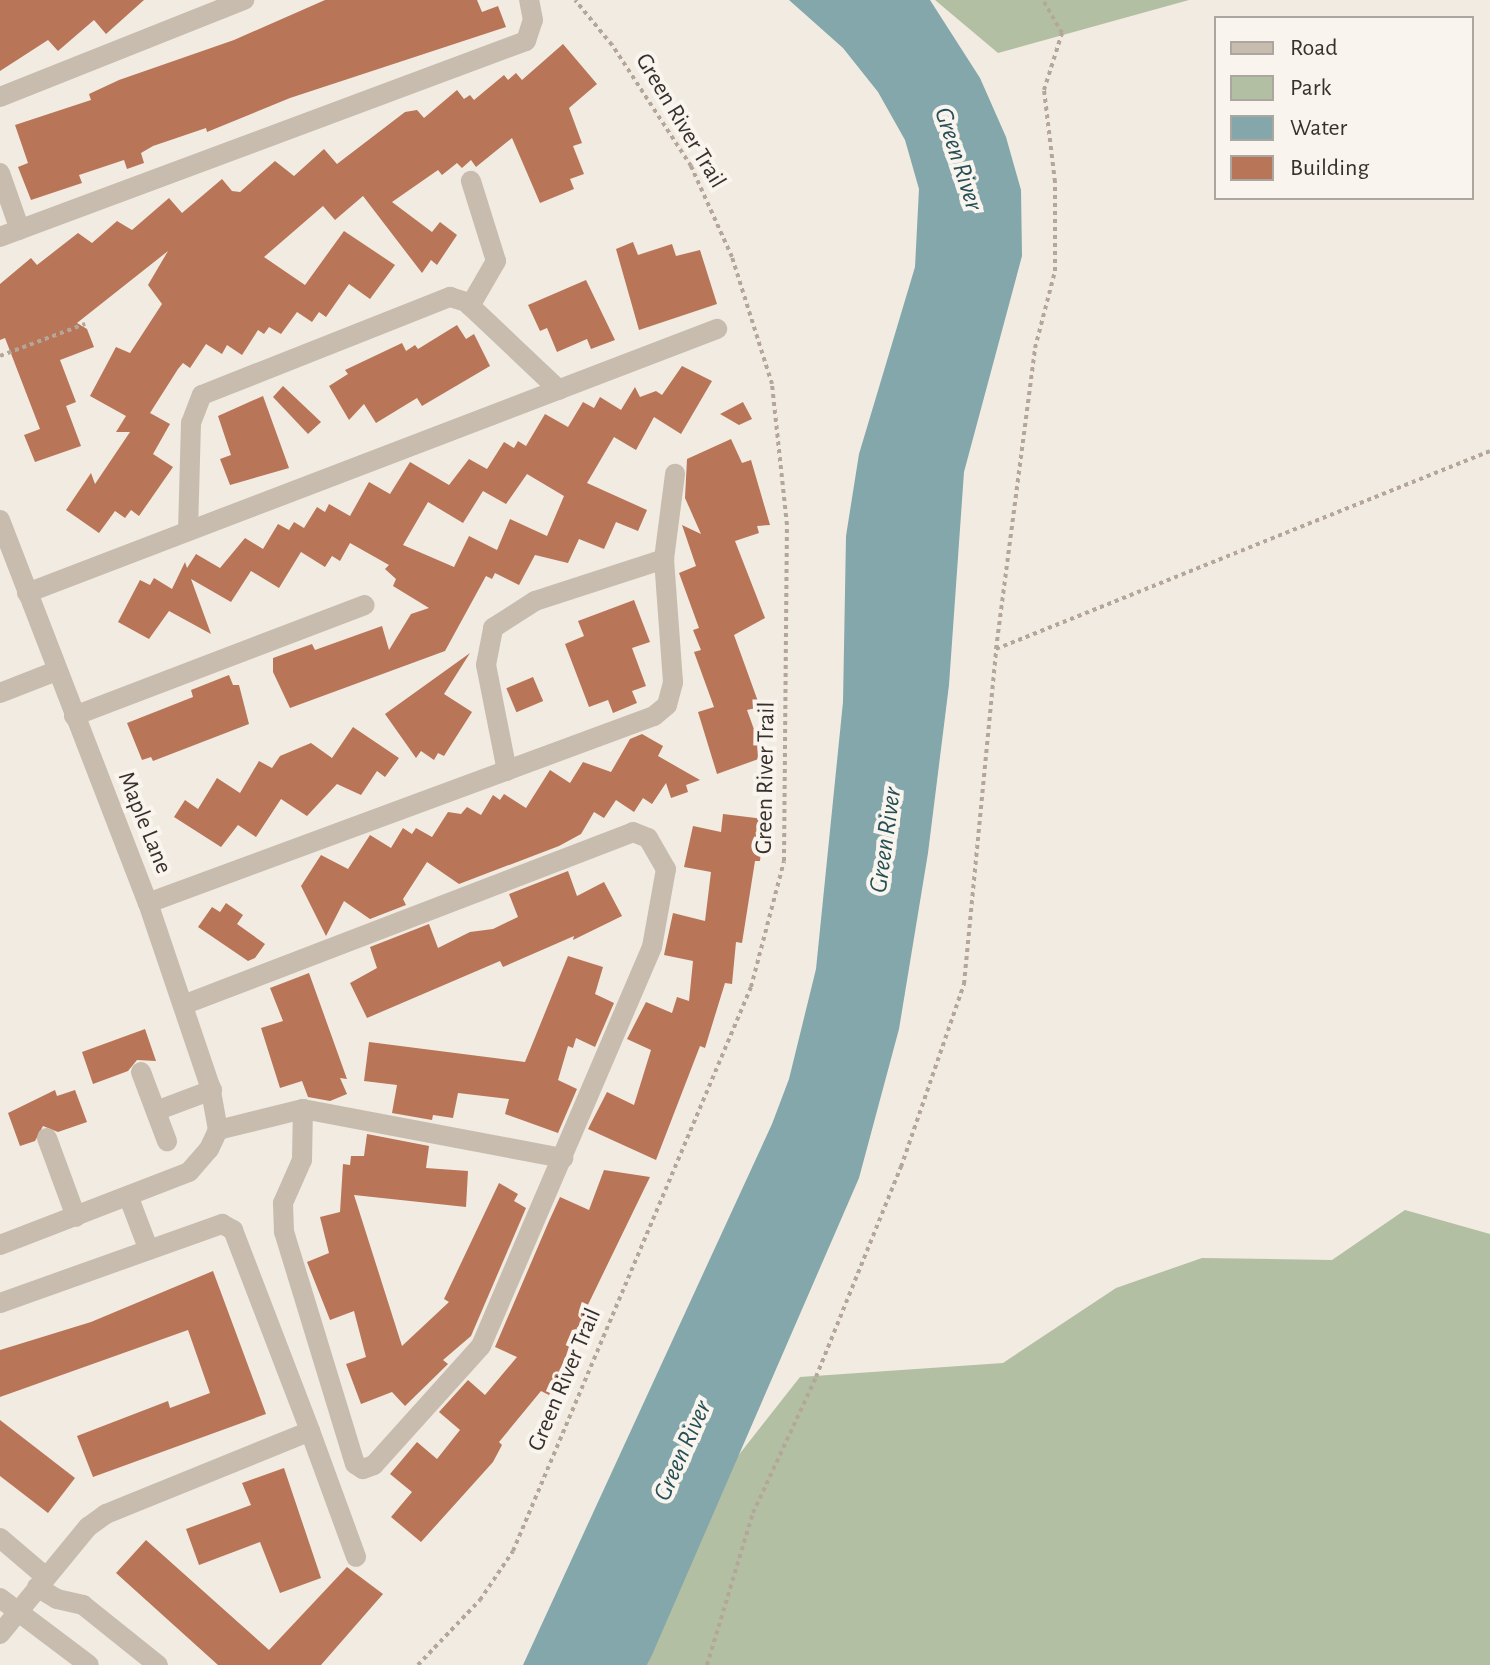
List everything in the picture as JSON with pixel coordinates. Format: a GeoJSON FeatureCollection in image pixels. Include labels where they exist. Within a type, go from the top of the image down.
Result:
{"type":"FeatureCollection","features":[{"type":"Feature","properties":{"kind":"street"},"geometry":{"type":"LineString","coordinates":[[0,97],[244,0]]}},
{"type":"Feature","properties":{"kind":"street"},"geometry":{"type":"LineString","coordinates":[[0,237],[526,41],[533,20],[529,0]]}},
{"type":"Feature","properties":{"kind":"street"},"geometry":{"type":"LineString","coordinates":[[0,173],[20,230]]}},
{"type":"Feature","properties":{"kind":"street"},"geometry":{"type":"LineString","coordinates":[[470,306],[496,261],[471,181]]}},
{"type":"Feature","properties":{"kind":"street"},"geometry":{"type":"LineString","coordinates":[[188,531],[191,423],[202,395],[450,297],[470,306],[559,390]]}},
{"type":"Feature","properties":{"kind":"street"},"geometry":{"type":"LineString","coordinates":[[27,593],[717,329]]}},
{"type":"Feature","properties":{"kind":"street"},"geometry":{"type":"LineString","coordinates":[[148,903],[654,716],[667,705],[674,663],[664,559],[675,474]]}},
{"type":"Feature","properties":{"kind":"street","name":"Maple Lane"},"geometry":{"type":"LineString","coordinates":[[0,520],[148,903],[212,1090],[218,1130]]}},
{"type":"Feature","properties":{"kind":"street"},"geometry":{"type":"LineString","coordinates":[[507,771],[486,665],[493,628],[535,601],[664,559]]}},
{"type":"Feature","properties":{"kind":"street"},"geometry":{"type":"LineString","coordinates":[[74,716],[364,605]]}},
{"type":"Feature","properties":{"kind":"street"},"geometry":{"type":"LineString","coordinates":[[0,693],[56,671]]}},
{"type":"Feature","properties":{"kind":"street"},"geometry":{"type":"LineString","coordinates":[[183,1005],[633,832],[648,838],[666,869],[652,947],[481,1346],[374,1465],[363,1469],[355,1464],[284,1232],[283,1203],[302,1160],[303,1109]]}},
{"type":"Feature","properties":{"kind":"street"},"geometry":{"type":"LineString","coordinates":[[141,1072],[167,1141]]}},
{"type":"Feature","properties":{"kind":"street"},"geometry":{"type":"LineString","coordinates":[[156,1111],[212,1090]]}},
{"type":"Feature","properties":{"kind":"street"},"geometry":{"type":"LineString","coordinates":[[0,1245],[129,1198],[189,1172],[209,1149],[218,1130],[303,1109],[563,1158]]}},
{"type":"Feature","properties":{"kind":"street"},"geometry":{"type":"LineString","coordinates":[[47,1138],[76,1217]]}},
{"type":"Feature","properties":{"kind":"street"},"geometry":{"type":"LineString","coordinates":[[129,1198],[148,1248]]}},
{"type":"Feature","properties":{"kind":"street"},"geometry":{"type":"LineString","coordinates":[[0,1303],[202,1228],[222,1224],[233,1230],[356,1557]]}},
{"type":"Feature","properties":{"kind":"street"},"geometry":{"type":"LineString","coordinates":[[0,1634],[88,1527],[118,1507],[310,1431]]}},
{"type":"Feature","properties":{"kind":"street"},"geometry":{"type":"LineString","coordinates":[[0,1538],[57,1599],[83,1605],[158,1665]]}},
{"type":"Feature","properties":{"kind":"street"},"geometry":{"type":"LineString","coordinates":[[0,1598],[89,1665]]}},
{"type":"Feature","properties":{"kind":"path","name":"Green River Trail"},"geometry":{"type":"LineString","coordinates":[[418,1665],[480,1600],[513,1551],[751,987],[784,861],[787,525],[772,384],[732,257],[691,166],[612,45],[575,0]]}},
{"type":"Feature","properties":{"kind":"path"},"geometry":{"type":"LineString","coordinates":[[707,1665],[753,1513],[816,1377],[901,1167],[964,984],[996,649],[1035,348],[1055,271],[1055,182],[1044,90],[1062,33],[1043,0]]}},
{"type":"Feature","properties":{"kind":"path"},"geometry":{"type":"LineString","coordinates":[[0,356],[85,324]]}},
{"type":"Feature","properties":{"kind":"path"},"geometry":{"type":"LineString","coordinates":[[996,649],[1490,451]]}},
{"type":"Feature","properties":{"kind":"green space"},"geometry":{"type":"Polygon","coordinates":[[[935,0],[1189,0],[998,53],[935,0]]]}},
{"type":"Feature","properties":{"kind":"green space"},"geometry":{"type":"Polygon","coordinates":[[[1405,1210],[1490,1234],[1490,1665],[647,1665],[734,1461],[800,1377],[1003,1363],[1116,1288],[1202,1258],[1332,1260],[1405,1210]]]}},
{"type":"Feature","properties":{"kind":"water","name":"Green River"},"geometry":{"type":"Polygon","coordinates":[[[789,0],[930,0],[980,78],[1006,137],[1021,190],[1022,256],[964,472],[949,685],[928,853],[899,1029],[859,1178],[652,1655],[647,1665],[523,1665],[772,1124],[789,1079],[816,969],[843,702],[846,536],[859,454],[915,267],[919,189],[905,140],[878,92],[843,48],[789,0]]]}},
{"type":"Feature","properties":{"kind":"building"},"geometry":{"type":"Polygon","coordinates":[[[0,0],[144,0],[106,34],[94,20],[58,51],[48,40],[0,71],[0,0]]]}},
{"type":"Feature","properties":{"kind":"building"},"geometry":{"type":"Polygon","coordinates":[[[325,0],[477,0],[482,12],[498,6],[506,27],[290,98],[207,132],[206,128],[153,146],[141,153],[144,163],[127,169],[124,160],[79,175],[82,183],[31,200],[18,167],[28,163],[15,125],[91,100],[89,94],[119,80],[234,40],[325,0]]]}},
{"type":"Feature","properties":{"kind":"building"},"geometry":{"type":"Polygon","coordinates":[[[563,44],[597,84],[569,108],[582,143],[573,146],[584,174],[570,179],[574,189],[540,203],[512,138],[476,167],[471,160],[462,168],[457,163],[442,175],[438,170],[392,202],[432,232],[440,222],[457,235],[437,265],[431,260],[422,273],[363,196],[335,220],[323,206],[264,257],[305,285],[344,231],[395,265],[370,299],[349,284],[326,317],[319,312],[312,322],[297,312],[281,334],[269,327],[264,334],[258,330],[242,355],[227,345],[222,354],[206,344],[190,368],[183,363],[178,369],[150,413],[170,424],[153,454],[173,467],[139,516],[131,510],[125,518],[115,511],[99,533],[66,510],[91,473],[95,484],[130,432],[116,432],[126,416],[90,396],[116,347],[130,353],[162,304],[148,285],[168,251],[77,323],[87,329],[94,347],[60,360],[76,402],[66,406],[81,446],[35,462],[24,435],[40,429],[5,338],[0,340],[0,284],[31,258],[37,265],[78,233],[92,243],[117,221],[132,230],[169,198],[182,213],[222,179],[232,191],[240,192],[275,161],[294,176],[324,149],[337,164],[405,112],[417,110],[424,118],[457,90],[464,99],[470,95],[474,100],[504,75],[508,80],[516,73],[522,80],[563,44]]]}},
{"type":"Feature","properties":{"kind":"building"},"geometry":{"type":"Polygon","coordinates":[[[633,242],[638,255],[672,244],[676,256],[700,250],[717,304],[639,330],[616,249],[633,242]]]}},
{"type":"Feature","properties":{"kind":"building"},"geometry":{"type":"Polygon","coordinates":[[[586,280],[615,340],[591,349],[587,339],[557,352],[547,328],[540,331],[528,305],[586,280]]]}},
{"type":"Feature","properties":{"kind":"building"},"geometry":{"type":"Polygon","coordinates":[[[457,325],[466,339],[474,334],[490,366],[422,406],[417,398],[376,423],[364,404],[349,420],[329,386],[348,374],[345,370],[402,343],[406,351],[415,345],[418,349],[457,325]]]}},
{"type":"Feature","properties":{"kind":"building"},"geometry":{"type":"Polygon","coordinates":[[[682,366],[712,381],[681,434],[654,417],[636,450],[614,437],[587,483],[647,510],[638,531],[616,522],[604,549],[579,539],[568,563],[535,555],[519,585],[495,573],[492,579],[486,576],[445,651],[290,708],[273,672],[273,658],[312,644],[315,650],[382,626],[389,650],[411,614],[429,608],[393,586],[396,579],[385,569],[389,565],[350,543],[340,561],[332,556],[325,567],[301,552],[279,588],[251,571],[231,602],[191,579],[211,634],[169,611],[149,639],[118,622],[140,580],[150,585],[154,578],[172,589],[185,562],[187,568],[196,554],[220,568],[245,538],[263,549],[278,524],[289,530],[294,522],[304,528],[317,507],[325,512],[329,504],[350,516],[369,482],[390,494],[410,462],[449,485],[469,459],[487,469],[504,442],[514,448],[518,441],[526,446],[545,414],[568,427],[583,402],[594,408],[600,397],[621,410],[635,387],[640,397],[656,391],[662,395],[682,366]],[[527,474],[506,504],[483,491],[463,523],[428,502],[403,545],[454,567],[469,536],[497,550],[510,519],[547,536],[564,496],[527,474]]]}},
{"type":"Feature","properties":{"kind":"building"},"geometry":{"type":"Polygon","coordinates":[[[283,386],[321,422],[308,434],[273,397],[283,386]]]}},
{"type":"Feature","properties":{"kind":"building"},"geometry":{"type":"Polygon","coordinates":[[[263,396],[289,468],[230,485],[220,459],[231,455],[218,416],[263,396]]]}},
{"type":"Feature","properties":{"kind":"building"},"geometry":{"type":"Polygon","coordinates":[[[743,402],[752,419],[739,425],[720,414],[743,402]]]}},
{"type":"Feature","properties":{"kind":"building"},"geometry":{"type":"Polygon","coordinates":[[[731,439],[742,463],[751,460],[770,525],[757,526],[759,533],[735,541],[765,618],[734,635],[760,707],[747,710],[764,757],[717,774],[698,712],[714,707],[694,652],[701,650],[693,630],[699,628],[679,573],[696,566],[682,525],[701,534],[685,498],[687,459],[731,439]]]}},
{"type":"Feature","properties":{"kind":"building"},"geometry":{"type":"Polygon","coordinates":[[[634,600],[650,642],[632,648],[646,686],[632,691],[637,703],[613,713],[608,700],[589,707],[565,644],[584,636],[578,621],[634,600]]]}},
{"type":"Feature","properties":{"kind":"building"},"geometry":{"type":"Polygon","coordinates":[[[470,653],[444,694],[472,712],[444,756],[438,753],[434,760],[421,751],[416,758],[385,714],[470,653]]]}},
{"type":"Feature","properties":{"kind":"building"},"geometry":{"type":"Polygon","coordinates":[[[229,675],[233,685],[239,685],[249,724],[153,761],[151,757],[142,760],[127,723],[193,697],[191,690],[229,675]]]}},
{"type":"Feature","properties":{"kind":"building"},"geometry":{"type":"Polygon","coordinates":[[[533,677],[543,701],[516,712],[506,688],[533,677]]]}},
{"type":"Feature","properties":{"kind":"building"},"geometry":{"type":"Polygon","coordinates":[[[353,727],[399,758],[385,777],[377,771],[361,795],[337,784],[307,816],[281,799],[256,837],[238,825],[221,847],[174,817],[185,800],[198,809],[217,778],[240,793],[259,761],[272,768],[280,756],[311,743],[332,758],[353,727]]]}},
{"type":"Feature","properties":{"kind":"building"},"geometry":{"type":"Polygon","coordinates":[[[642,734],[663,746],[658,756],[700,780],[686,785],[688,792],[671,798],[666,783],[652,804],[643,798],[634,812],[616,800],[604,818],[594,812],[581,834],[559,846],[459,884],[427,862],[403,899],[406,905],[370,919],[344,901],[326,936],[301,886],[321,855],[348,869],[370,835],[391,848],[403,828],[412,834],[416,828],[432,837],[448,812],[461,814],[467,807],[481,815],[493,795],[500,800],[504,794],[526,808],[550,770],[570,783],[583,762],[611,772],[630,739],[642,734]]]}},
{"type":"Feature","properties":{"kind":"building"},"geometry":{"type":"Polygon","coordinates":[[[723,814],[764,819],[760,861],[755,861],[742,943],[736,942],[732,984],[725,983],[705,1048],[700,1046],[656,1160],[588,1129],[607,1092],[634,1105],[651,1050],[627,1039],[646,1002],[672,1013],[677,997],[689,1001],[693,961],[664,955],[673,913],[705,921],[711,872],[684,867],[693,826],[721,832],[723,814]]]}},
{"type":"Feature","properties":{"kind":"building"},"geometry":{"type":"Polygon","coordinates":[[[568,871],[577,896],[604,882],[622,916],[573,940],[574,936],[503,967],[500,961],[367,1018],[350,983],[377,968],[370,947],[429,924],[438,948],[470,932],[493,929],[518,917],[509,894],[568,871]]]}},
{"type":"Feature","properties":{"kind":"building"},"geometry":{"type":"Polygon","coordinates":[[[226,903],[243,915],[237,924],[265,944],[255,958],[248,961],[198,927],[212,907],[220,912],[226,903]]]}},
{"type":"Feature","properties":{"kind":"building"},"geometry":{"type":"Polygon","coordinates":[[[568,956],[603,967],[595,994],[614,1003],[595,1047],[576,1038],[573,1048],[568,1046],[558,1080],[577,1089],[558,1133],[505,1114],[509,1099],[458,1093],[453,1118],[433,1115],[432,1120],[392,1113],[397,1085],[364,1081],[369,1042],[525,1062],[568,956]]]}},
{"type":"Feature","properties":{"kind":"building"},"geometry":{"type":"Polygon","coordinates":[[[309,973],[347,1079],[340,1078],[347,1094],[330,1101],[308,1097],[302,1081],[280,1088],[261,1028],[283,1021],[270,988],[309,973]]]}},
{"type":"Feature","properties":{"kind":"building"},"geometry":{"type":"Polygon","coordinates":[[[145,1029],[156,1061],[137,1060],[128,1071],[93,1084],[82,1052],[145,1029]]]}},
{"type":"Feature","properties":{"kind":"building"},"geometry":{"type":"Polygon","coordinates":[[[55,1090],[57,1096],[75,1090],[87,1122],[58,1132],[43,1126],[35,1141],[20,1146],[8,1113],[55,1090]]]}},
{"type":"Feature","properties":{"kind":"building"},"geometry":{"type":"Polygon","coordinates":[[[367,1134],[429,1146],[426,1168],[468,1171],[466,1207],[354,1195],[402,1346],[449,1302],[444,1299],[499,1183],[518,1194],[514,1201],[526,1208],[471,1336],[443,1360],[448,1364],[405,1406],[392,1392],[361,1404],[346,1364],[366,1357],[354,1311],[330,1320],[307,1262],[329,1253],[320,1217],[340,1212],[343,1164],[350,1165],[351,1156],[364,1156],[367,1134]]]}},
{"type":"Feature","properties":{"kind":"building"},"geometry":{"type":"Polygon","coordinates":[[[604,1170],[650,1177],[582,1317],[587,1319],[569,1358],[549,1395],[541,1391],[499,1442],[502,1445],[493,1462],[421,1542],[391,1517],[412,1492],[390,1474],[417,1442],[437,1459],[460,1430],[439,1412],[468,1380],[485,1395],[517,1357],[495,1347],[560,1197],[589,1210],[604,1170]]]}},
{"type":"Feature","properties":{"kind":"building"},"geometry":{"type":"Polygon","coordinates":[[[213,1271],[266,1414],[93,1477],[77,1436],[168,1401],[170,1408],[210,1393],[188,1330],[0,1397],[0,1350],[91,1322],[213,1271]]]}},
{"type":"Feature","properties":{"kind":"building"},"geometry":{"type":"Polygon","coordinates":[[[0,1420],[75,1478],[48,1513],[0,1476],[0,1420]]]}},
{"type":"Feature","properties":{"kind":"building"},"geometry":{"type":"Polygon","coordinates":[[[284,1468],[321,1578],[280,1593],[260,1542],[199,1565],[186,1529],[251,1505],[242,1483],[284,1468]]]}},
{"type":"Feature","properties":{"kind":"building"},"geometry":{"type":"Polygon","coordinates":[[[146,1540],[269,1650],[347,1567],[383,1594],[321,1665],[218,1665],[116,1573],[146,1540]]]}}]}
